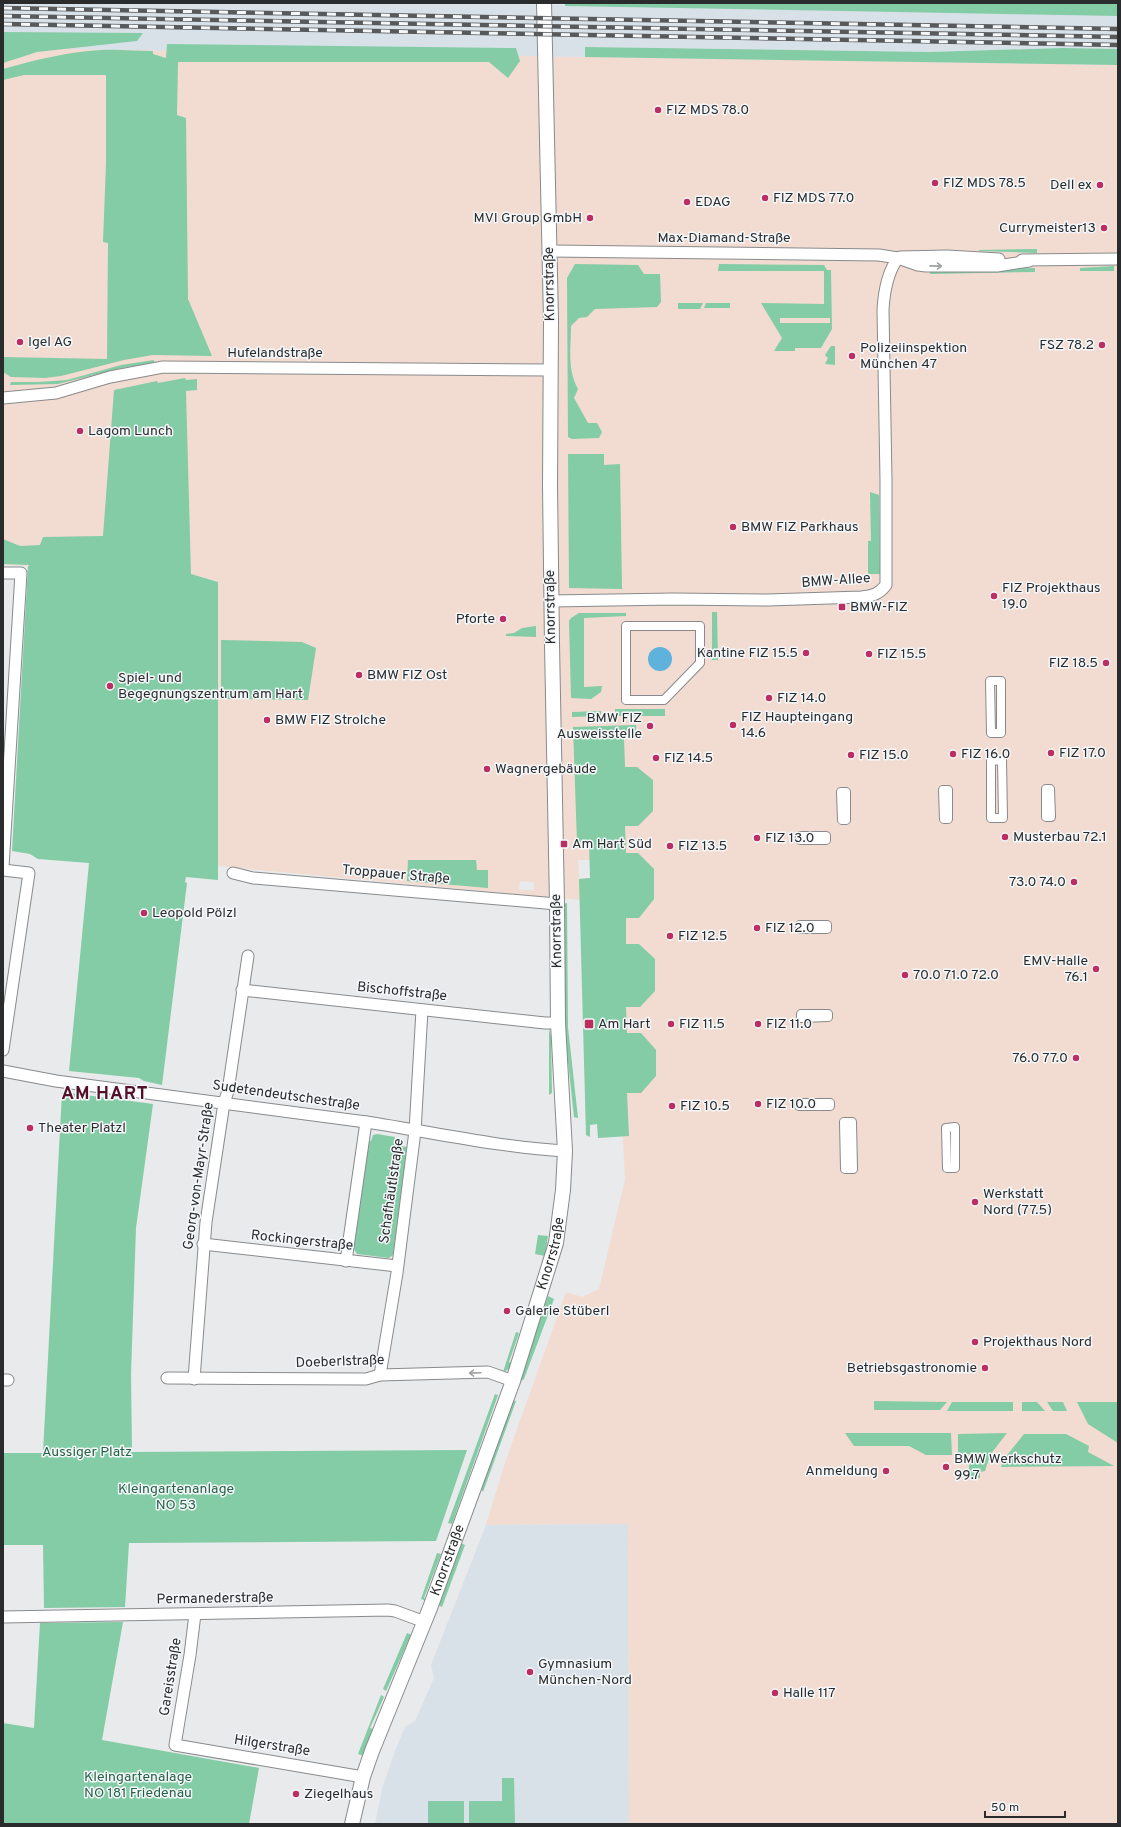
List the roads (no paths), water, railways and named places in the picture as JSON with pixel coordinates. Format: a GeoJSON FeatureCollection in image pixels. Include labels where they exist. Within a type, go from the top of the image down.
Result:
{"type":"FeatureCollection","features":[{"type":"Feature","properties":{"kind":"street","name":"Knorrstraße"},"geometry":{"type":"LineString","coordinates":[[352,1824],[363,1777],[372,1751],[425,1622],[512,1381],[556,1243],[563,1190],[565,1150],[558,1023],[551,601],[550,251],[544,3]]}},
{"type":"Feature","properties":{"kind":"street","name":"Max-Diamand-Straße"},"geometry":{"type":"LineString","coordinates":[[550,251],[666,254],[840,253],[879,255],[898,258],[918,265],[926,266],[997,266],[1029,261],[1118,259]]}},
{"type":"Feature","properties":{"kind":"street","name":"BMW-Allee"},"geometry":{"type":"LineString","coordinates":[[551,601],[673,599],[768,600],[861,597],[874,596],[880,592],[886,584],[883,310],[884,294],[890,269],[898,258]]}},
{"type":"Feature","properties":{"kind":"street","name":"Hufelandstraße"},"geometry":{"type":"LineString","coordinates":[[3,398],[56,393],[110,377],[163,367],[551,370]]}},
{"type":"Feature","properties":{"kind":"street"},"geometry":{"type":"LineString","coordinates":[[3,573],[21,573],[8,726],[3,867]]}},
{"type":"Feature","properties":{"kind":"street"},"geometry":{"type":"LineString","coordinates":[[626,626],[700,626],[700,663],[664,700],[626,700],[626,626]]}},
{"type":"Feature","properties":{"kind":"street"},"geometry":{"type":"LineString","coordinates":[[990,681],[1001,681],[1001,733],[991,733],[990,681]]}},
{"type":"Feature","properties":{"kind":"street"},"geometry":{"type":"LineString","coordinates":[[1002,760],[1003,818],[991,818],[991,761],[1002,760]]}},
{"type":"Feature","properties":{"kind":"street"},"geometry":{"type":"LineString","coordinates":[[3,870],[29,873],[3,1050]]}},
{"type":"Feature","properties":{"kind":"street","name":"Troppauer Straße"},"geometry":{"type":"LineString","coordinates":[[233,873],[253,878],[557,904]]}},
{"type":"Feature","properties":{"kind":"street","name":"Georg-von-Mayr-Straße"},"geometry":{"type":"LineString","coordinates":[[194,1379],[203,1244],[248,956]]}},
{"type":"Feature","properties":{"kind":"street","name":"Bischoffstraße"},"geometry":{"type":"LineString","coordinates":[[242,990],[545,1023],[558,1023]]}},
{"type":"Feature","properties":{"kind":"street","name":"Schafhäutlstraße"},"geometry":{"type":"LineString","coordinates":[[380,1376],[397,1266],[415,1131],[422,1010]]}},
{"type":"Feature","properties":{"kind":"street","name":"Sudetendeutschestraße"},"geometry":{"type":"LineString","coordinates":[[3,1071],[56,1081],[366,1122],[415,1131],[531,1148],[565,1150]]}},
{"type":"Feature","properties":{"kind":"street"},"geometry":{"type":"LineString","coordinates":[[346,1261],[366,1122]]}},
{"type":"Feature","properties":{"kind":"street"},"geometry":{"type":"LineString","coordinates":[[844,1122],[852,1122],[853,1169],[845,1169],[844,1122]]}},
{"type":"Feature","properties":{"kind":"street","name":"Rockingerstraße"},"geometry":{"type":"LineString","coordinates":[[203,1244],[397,1266]]}},
{"type":"Feature","properties":{"kind":"street","name":"Doeberlstraße"},"geometry":{"type":"LineString","coordinates":[[167,1378],[366,1379],[380,1376],[488,1372],[512,1381]]}},
{"type":"Feature","properties":{"kind":"street","name":"Permanederstraße"},"geometry":{"type":"LineString","coordinates":[[3,1617],[395,1611],[425,1622]]}},
{"type":"Feature","properties":{"kind":"street","name":"Gareisstraße"},"geometry":{"type":"LineString","coordinates":[[175,1745],[190,1655],[195,1614]]}},
{"type":"Feature","properties":{"kind":"street","name":"Hilgerstraße"},"geometry":{"type":"LineString","coordinates":[[175,1745],[363,1777]]}},
{"type":"Feature","properties":{"kind":"water"},"geometry":{"type":"Polygon","coordinates":[[[660,647],[665,648],[671,654],[671,664],[665,670],[660,671],[655,670],[649,664],[648,659],[649,654],[655,648],[660,647]]]}},
{"type":"Feature","properties":{"kind":"railway"},"geometry":{"type":"LineString","coordinates":[[3,8],[1118,29]]}},
{"type":"Feature","properties":{"kind":"railway"},"geometry":{"type":"LineString","coordinates":[[3,16],[1118,37]]}},
{"type":"Feature","properties":{"kind":"railway"},"geometry":{"type":"LineString","coordinates":[[3,24],[1118,45]]}},
{"type":"Feature","properties":{"kind":"place","name":"FIZ MDS 78.0"},"geometry":{"type":"Point","coordinates":[658,110]}},
{"type":"Feature","properties":{"kind":"place","name":"FIZ MDS 78.5"},"geometry":{"type":"Point","coordinates":[935,183]}},
{"type":"Feature","properties":{"kind":"place","name":"Dell ex"},"geometry":{"type":"Point","coordinates":[1100,185]}},
{"type":"Feature","properties":{"kind":"place","name":"FIZ MDS 77.0"},"geometry":{"type":"Point","coordinates":[765,198]}},
{"type":"Feature","properties":{"kind":"place","name":"EDAG"},"geometry":{"type":"Point","coordinates":[687,202]}},
{"type":"Feature","properties":{"kind":"place","name":"MVI Group GmbH"},"geometry":{"type":"Point","coordinates":[590,218]}},
{"type":"Feature","properties":{"kind":"place","name":"Currymeister13"},"geometry":{"type":"Point","coordinates":[1104,228]}},
{"type":"Feature","properties":{"kind":"place","name":"Igel AG"},"geometry":{"type":"Point","coordinates":[20,342]}},
{"type":"Feature","properties":{"kind":"place","name":"FSZ 78.2"},"geometry":{"type":"Point","coordinates":[1102,345]}},
{"type":"Feature","properties":{"kind":"place","name":"Polizeiinspektion München 47"},"geometry":{"type":"Point","coordinates":[852,356]}},
{"type":"Feature","properties":{"kind":"place","name":"Lagom Lunch"},"geometry":{"type":"Point","coordinates":[80,431]}},
{"type":"Feature","properties":{"kind":"place","name":"BMW FIZ Parkhaus"},"geometry":{"type":"Point","coordinates":[733,527]}},
{"type":"Feature","properties":{"kind":"place","name":"FIZ Projekthaus 19.0"},"geometry":{"type":"Point","coordinates":[994,596]}},
{"type":"Feature","properties":{"kind":"place","name":"BMW-FIZ"},"geometry":{"type":"Point","coordinates":[842,607]}},
{"type":"Feature","properties":{"kind":"place","name":"Pforte"},"geometry":{"type":"Point","coordinates":[503,619]}},
{"type":"Feature","properties":{"kind":"place","name":"Kantine FIZ 15.5"},"geometry":{"type":"Point","coordinates":[806,653]}},
{"type":"Feature","properties":{"kind":"place","name":"FIZ 15.5"},"geometry":{"type":"Point","coordinates":[869,654]}},
{"type":"Feature","properties":{"kind":"place","name":"FIZ 18.5"},"geometry":{"type":"Point","coordinates":[1106,663]}},
{"type":"Feature","properties":{"kind":"place","name":"BMW FIZ Ost"},"geometry":{"type":"Point","coordinates":[359,675]}},
{"type":"Feature","properties":{"kind":"place","name":"Spiel- und Begegnungszentrum am Hart"},"geometry":{"type":"Point","coordinates":[110,686]}},
{"type":"Feature","properties":{"kind":"place","name":"FIZ 14.0"},"geometry":{"type":"Point","coordinates":[769,698]}},
{"type":"Feature","properties":{"kind":"place","name":"BMW FIZ Strolche"},"geometry":{"type":"Point","coordinates":[267,720]}},
{"type":"Feature","properties":{"kind":"place","name":"FIZ Haupteingang 14.6"},"geometry":{"type":"Point","coordinates":[733,725]}},
{"type":"Feature","properties":{"kind":"place","name":"BMW FIZ Ausweisstelle"},"geometry":{"type":"Point","coordinates":[650,726]}},
{"type":"Feature","properties":{"kind":"place","name":"FIZ 17.0"},"geometry":{"type":"Point","coordinates":[1051,753]}},
{"type":"Feature","properties":{"kind":"place","name":"FIZ 16.0"},"geometry":{"type":"Point","coordinates":[953,754]}},
{"type":"Feature","properties":{"kind":"place","name":"FIZ 15.0"},"geometry":{"type":"Point","coordinates":[851,755]}},
{"type":"Feature","properties":{"kind":"place","name":"FIZ 14.5"},"geometry":{"type":"Point","coordinates":[656,758]}},
{"type":"Feature","properties":{"kind":"place","name":"Wagnergebäude"},"geometry":{"type":"Point","coordinates":[487,769]}},
{"type":"Feature","properties":{"kind":"place","name":"Musterbau 72.1"},"geometry":{"type":"Point","coordinates":[1005,837]}},
{"type":"Feature","properties":{"kind":"place","name":"FIZ 13.0"},"geometry":{"type":"Point","coordinates":[757,838]}},
{"type":"Feature","properties":{"kind":"place","name":"Am Hart Süd"},"geometry":{"type":"Point","coordinates":[564,844]}},
{"type":"Feature","properties":{"kind":"place","name":"FIZ 13.5"},"geometry":{"type":"Point","coordinates":[670,846]}},
{"type":"Feature","properties":{"kind":"place","name":"73.0 74.0"},"geometry":{"type":"Point","coordinates":[1074,882]}},
{"type":"Feature","properties":{"kind":"place","name":"Leopold Pölzl"},"geometry":{"type":"Point","coordinates":[144,913]}},
{"type":"Feature","properties":{"kind":"place","name":"FIZ 12.0"},"geometry":{"type":"Point","coordinates":[757,928]}},
{"type":"Feature","properties":{"kind":"place","name":"FIZ 12.5"},"geometry":{"type":"Point","coordinates":[670,936]}},
{"type":"Feature","properties":{"kind":"place","name":"EMV-Halle 76.1"},"geometry":{"type":"Point","coordinates":[1096,969]}},
{"type":"Feature","properties":{"kind":"place","name":"70.0 71.0 72.0"},"geometry":{"type":"Point","coordinates":[905,975]}},
{"type":"Feature","properties":{"kind":"place","name":"Am Hart"},"geometry":{"type":"Point","coordinates":[589,1024]}},
{"type":"Feature","properties":{"kind":"place","name":"FIZ 11.5"},"geometry":{"type":"Point","coordinates":[671,1024]}},
{"type":"Feature","properties":{"kind":"place","name":"FIZ 11.0"},"geometry":{"type":"Point","coordinates":[758,1024]}},
{"type":"Feature","properties":{"kind":"place","name":"76.0 77.0"},"geometry":{"type":"Point","coordinates":[1076,1058]}},
{"type":"Feature","properties":{"kind":"place","name":"FIZ 10.0"},"geometry":{"type":"Point","coordinates":[758,1104]}},
{"type":"Feature","properties":{"kind":"place","name":"FIZ 10.5"},"geometry":{"type":"Point","coordinates":[672,1106]}},
{"type":"Feature","properties":{"kind":"place","name":"Theater Platzl"},"geometry":{"type":"Point","coordinates":[30,1128]}},
{"type":"Feature","properties":{"kind":"place","name":"Werkstatt Nord (77.5)"},"geometry":{"type":"Point","coordinates":[975,1202]}},
{"type":"Feature","properties":{"kind":"place","name":"Galerie Stüberl"},"geometry":{"type":"Point","coordinates":[507,1311]}},
{"type":"Feature","properties":{"kind":"place","name":"Projekthaus Nord"},"geometry":{"type":"Point","coordinates":[975,1342]}},
{"type":"Feature","properties":{"kind":"place","name":"Betriebsgastronomie"},"geometry":{"type":"Point","coordinates":[985,1368]}},
{"type":"Feature","properties":{"kind":"place","name":"BMW Werkschutz 99.7"},"geometry":{"type":"Point","coordinates":[946,1467]}},
{"type":"Feature","properties":{"kind":"place","name":"Anmeldung"},"geometry":{"type":"Point","coordinates":[886,1471]}},
{"type":"Feature","properties":{"kind":"place","name":"Gymnasium München-Nord"},"geometry":{"type":"Point","coordinates":[530,1672]}},
{"type":"Feature","properties":{"kind":"place","name":"Halle 117"},"geometry":{"type":"Point","coordinates":[775,1693]}},
{"type":"Feature","properties":{"kind":"place","name":"Ziegelhaus"},"geometry":{"type":"Point","coordinates":[296,1794]}},
{"type":"Feature","properties":{"kind":"district","name":"AM HART"},"geometry":{"type":"Point","coordinates":[105,1094]}},
{"type":"Feature","properties":{"kind":"park label","name":"Aussiger Platz"},"geometry":{"type":"Point","coordinates":[87,1452]}},
{"type":"Feature","properties":{"kind":"park label","name":"Kleingartenanlage NO 53"},"geometry":{"type":"Point","coordinates":[176,1498]}},
{"type":"Feature","properties":{"kind":"park label","name":"Kleingartenalage NO 181 Friedenau"},"geometry":{"type":"Point","coordinates":[138,1786]}}]}
